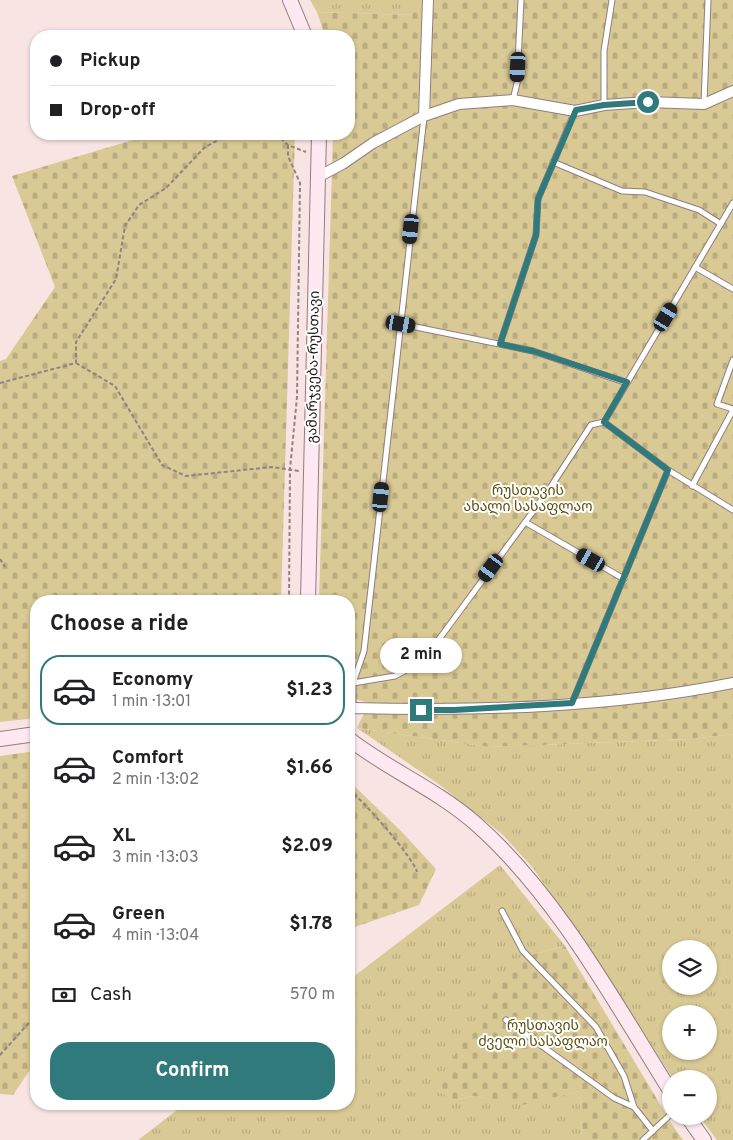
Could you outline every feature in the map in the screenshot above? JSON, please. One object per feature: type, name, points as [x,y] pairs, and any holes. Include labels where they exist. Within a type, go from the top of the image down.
[{"type":"main road","points":[[290,0],[302,30]]},
{"type":"main road","name":"გამარჯვება-რუსთავი","points":[[308,595],[319,140]]},
{"type":"main road","points":[[0,739],[30,735]]},
{"type":"main road","points":[[355,743],[376,758],[434,791],[474,822],[522,870],[572,938],[662,1078]]},
{"type":"main road","points":[[355,749],[376,758]]},
{"type":"main road","points":[[693,1125],[704,1140]]},
{"type":"street","points":[[424,116],[428,0]]},
{"type":"street","points":[[318,177],[344,163],[373,143],[424,116],[459,104],[513,100],[576,110],[604,105],[648,102],[704,104],[733,91]]},
{"type":"street","points":[[355,710],[454,710],[572,703],[676,695],[733,682]]},
{"type":"lane","points":[[513,100],[517,84],[521,0]]},
{"type":"lane","points":[[604,105],[604,51],[612,0]]},
{"type":"lane","points":[[704,104],[708,0]]},
{"type":"lane","points":[[500,344],[536,235],[538,199],[576,110]]},
{"type":"lane","points":[[355,676],[364,651],[424,116]]},
{"type":"lane","points":[[554,162],[622,191],[645,192],[699,210],[720,224]]},
{"type":"lane","points":[[355,682],[396,676],[423,660],[525,522],[590,425],[604,422],[733,203]]},
{"type":"lane","points":[[695,267],[733,288]]},
{"type":"lane","points":[[401,324],[533,351],[627,382]]},
{"type":"lane","points":[[692,486],[733,410],[717,404],[733,360]]},
{"type":"lane","points":[[604,422],[668,470],[733,510]]},
{"type":"lane","points":[[572,703],[668,470]]},
{"type":"lane","points":[[525,522],[624,579]]},
{"type":"lane","points":[[502,911],[523,951],[596,1027],[624,1076],[634,1107],[653,1131]]},
{"type":"lane","points":[[506,1020],[614,1098],[634,1107]]},
{"type":"lane","points":[[643,1140],[662,1122]]},
{"type":"path","points":[[76,363],[76,342],[116,279],[125,226],[139,205],[166,188],[206,147],[219,140]]},
{"type":"path","points":[[283,140],[288,145],[319,158]]},
{"type":"path","points":[[288,145],[288,156],[300,184],[297,397],[290,470],[289,595]]},
{"type":"path","points":[[0,383],[76,363],[115,386],[162,465],[186,476],[272,467],[311,472]]},
{"type":"path","points":[[0,559],[5,567]]},
{"type":"path","points":[[355,797],[393,838],[415,865],[417,872]]},
{"type":"path","points":[[0,1055],[30,1022]]},
{"type":"green space","points":[[310,0],[414,0],[414,15],[317,12]]},
{"type":"green space","name":"რუსთავის ახალი სასაფლაო","points":[[414,0],[733,0],[733,734],[690,739],[489,747],[357,728],[369,703],[355,699],[355,595],[319,595],[333,140],[355,140],[355,30],[323,30],[317,12],[413,15]]},
{"type":"green space","points":[[133,140],[295,140],[281,595],[30,595],[30,719],[0,722],[0,361],[6,359],[55,287],[12,176]]},
{"type":"green space","points":[[357,728],[489,747],[690,739],[733,734],[733,1140],[717,1140],[706,1125],[717,1125],[717,1070],[667,1070],[615,988],[533,868],[503,835],[440,785]]},
{"type":"green space","points":[[30,752],[30,1070],[13,1095],[0,1094],[0,756]]},
{"type":"green space","points":[[355,787],[401,831],[436,869],[419,905],[355,927]]},
{"type":"green space","points":[[500,865],[565,946],[515,959],[453,1100],[474,1096],[522,1104],[580,1091],[582,1140],[138,1140],[177,1110],[355,1110],[355,975]]},
{"type":"green space","name":"რუსთავის ძველი სასაფლაო","points":[[565,946],[662,1107],[662,1125],[673,1125],[683,1140],[582,1140],[580,1091],[522,1105],[474,1096],[453,1100],[434,1089],[515,959]]},
{"type":"route","points":[[421,710],[454,710],[572,703],[668,470],[604,422],[627,382],[533,351],[500,344],[536,235],[538,199],[576,110],[604,105],[648,102]]}]
